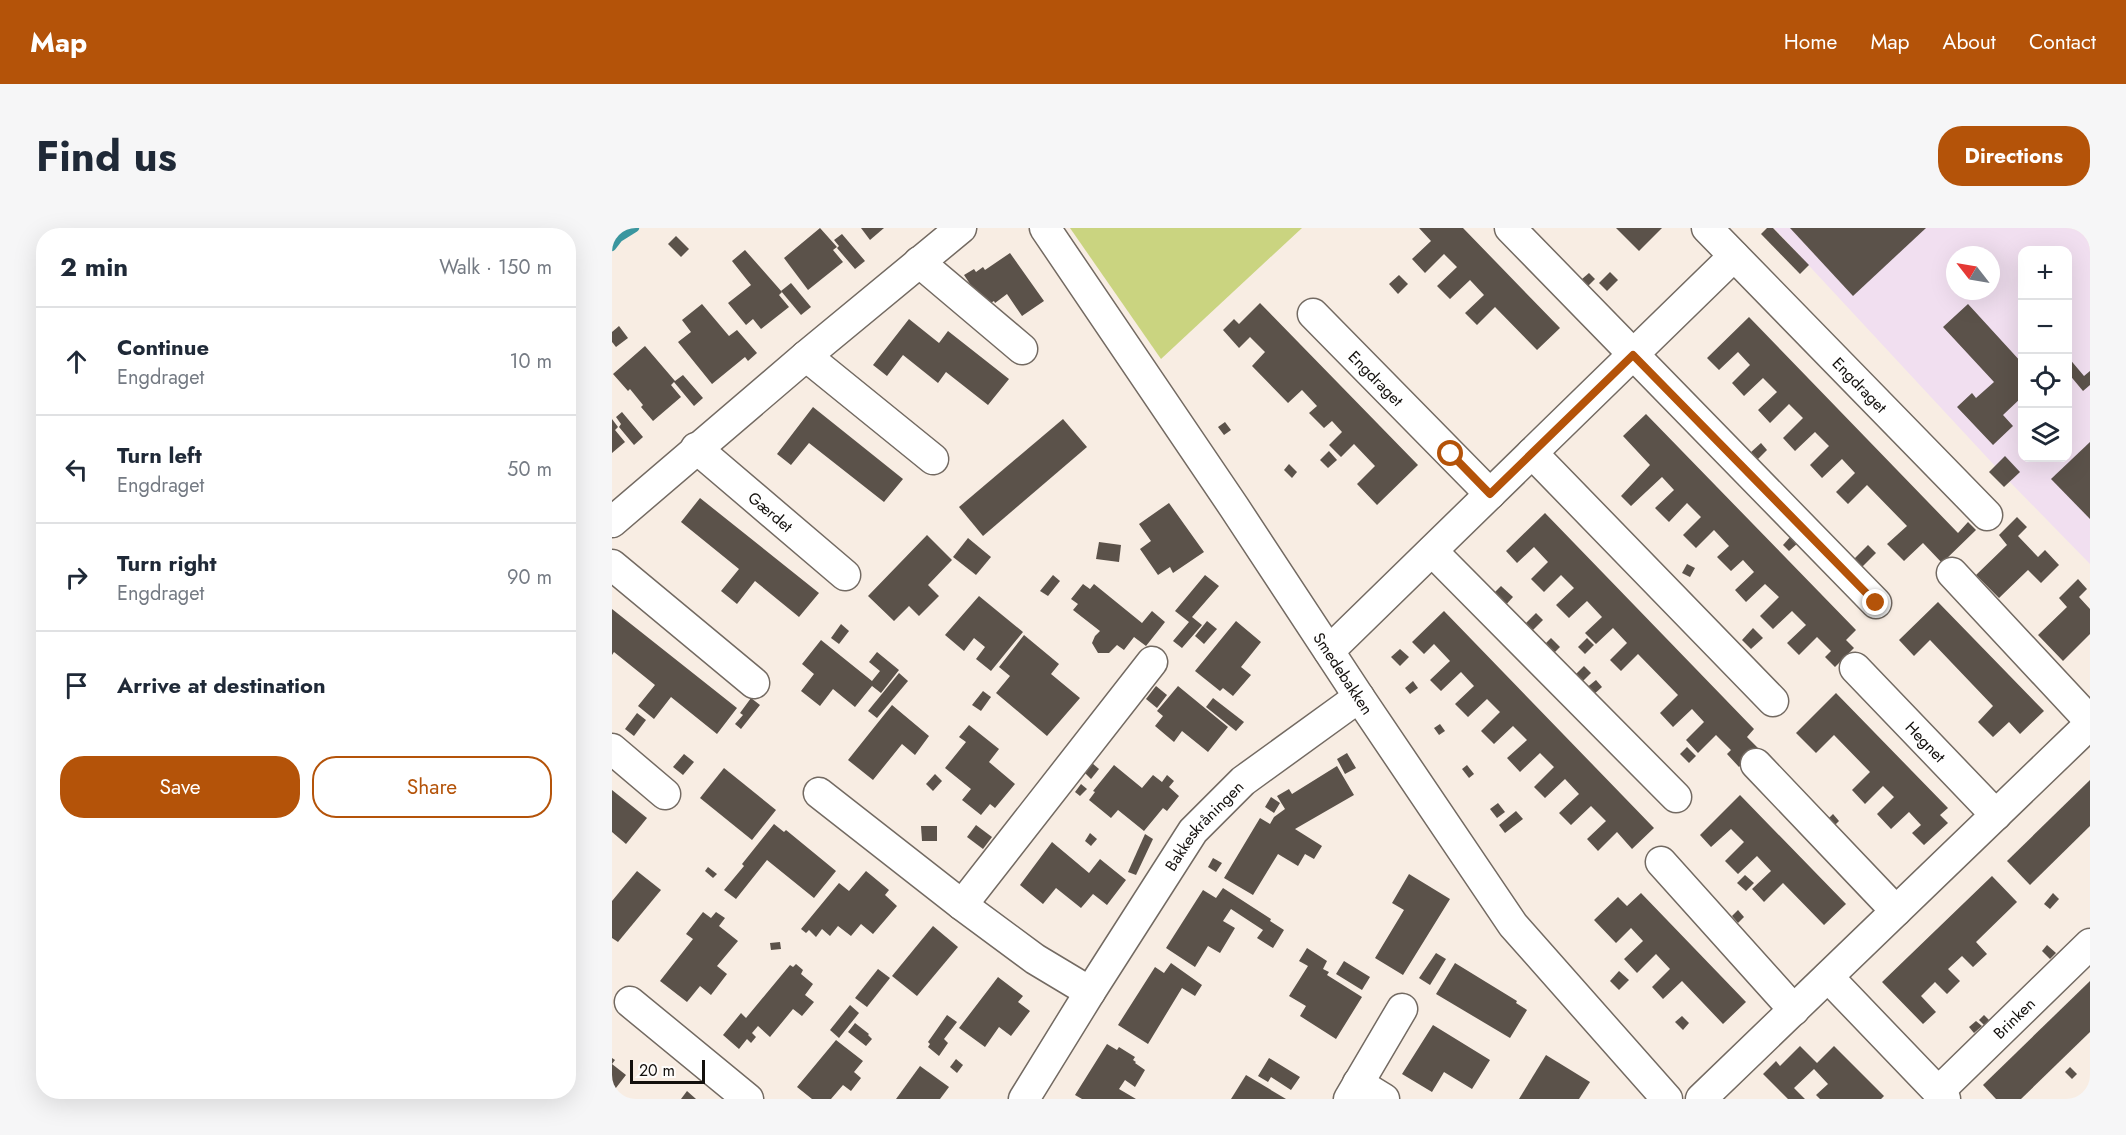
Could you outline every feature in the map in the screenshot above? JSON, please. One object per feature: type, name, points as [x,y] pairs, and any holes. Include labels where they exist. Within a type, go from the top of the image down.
[{"type":"street","points":[[612,522],[696,448],[961,228]]},
{"type":"street","name":"Smedebakken","points":[[1045,228],[1228,497],[1513,925],[1667,1099]]},
{"type":"street","points":[[1510,228],[1876,603]]},
{"type":"street","name":"Engdraget","points":[[1707,228],[1987,515]]},
{"type":"street","points":[[1329,651],[1734,256]]},
{"type":"street","points":[[919,262],[1022,350]]},
{"type":"street","name":"Engdraget","points":[[1313,315],[1490,494]]},
{"type":"street","points":[[806,356],[933,459]]},
{"type":"street","name":"Gærdet","points":[[696,448],[845,575]]},
{"type":"street","points":[[1532,453],[1773,701]]},
{"type":"street","points":[[1432,551],[1676,797]]},
{"type":"street","points":[[612,565],[754,683]]},
{"type":"street","points":[[1701,1099],[2090,723],[1952,573]]},
{"type":"street","points":[[962,905],[1152,662]]},
{"type":"street","name":"Hegnet","points":[[1855,668],[1996,815]]},
{"type":"street","name":"Bakkeskråningen","points":[[1024,1099],[1089,992],[1193,831],[1243,782],[1359,696]]},
{"type":"street","points":[[612,750],[665,794]]},
{"type":"street","points":[[1756,764],[1896,911]]},
{"type":"street","points":[[819,793],[1035,959],[1089,992]]},
{"type":"street","points":[[1661,862],[1794,1010]]},
{"type":"street","name":"Brinken","points":[[1828,977],[1942,1095],[2090,944]]},
{"type":"street","points":[[630,1002],[748,1099]]},
{"type":"street","points":[[1384,1099],[1354,1091],[1402,1009]]},
{"type":"shaded area","points":[[1774,228],[2090,228],[2090,564],[2008,480]]},
{"type":"green space","points":[[1070,228],[1302,228],[1161,359]]},
{"type":"building","points":[[820,228],[837,247],[833,250],[843,262],[808,290],[784,258]]},
{"type":"building","points":[[861,228],[884,228],[870,240]]},
{"type":"building","points":[[1419,228],[1463,228],[1560,328],[1537,350],[1495,307],[1477,325],[1465,313],[1484,295],[1470,280],[1450,299],[1437,286],[1457,267],[1444,254],[1425,273],[1412,259],[1431,241]]},
{"type":"building","points":[[1616,228],[1662,228],[1639,251]]},
{"type":"building","points":[[1767,228],[1773,228],[1809,265],[1800,274],[1761,234]]},
{"type":"building","points":[[1790,228],[1926,228],[1853,296]]},
{"type":"building","points":[[842,234],[865,261],[855,269],[837,248],[839,246],[834,240]]},
{"type":"building","points":[[676,236],[689,249],[681,257],[668,244]]},
{"type":"building","points":[[745,250],[782,292],[779,295],[789,307],[761,329],[753,319],[746,325],[728,303],[751,285],[732,261]]},
{"type":"building","points":[[1010,253],[1044,301],[1022,316],[1007,294],[995,303],[994,301],[987,305],[982,302],[964,275],[974,269],[976,272],[983,267],[985,270]]},
{"type":"building","points":[[1610,272],[1618,280],[1607,291],[1599,283]]},
{"type":"building","points":[[1589,273],[1595,279],[1588,286],[1582,279]]},
{"type":"building","points":[[1399,275],[1408,284],[1398,294],[1389,284]]},
{"type":"building","points":[[791,283],[811,307],[801,315],[781,291]]},
{"type":"building","points":[[1260,303],[1418,465],[1377,505],[1357,484],[1375,466],[1354,444],[1341,457],[1329,445],[1342,432],[1332,421],[1324,428],[1309,413],[1317,406],[1302,390],[1288,403],[1252,366],[1265,352],[1250,337],[1239,348],[1223,330],[1234,319],[1239,324]]},
{"type":"building","points":[[702,304],[729,336],[737,330],[757,353],[748,361],[745,357],[712,384],[678,342],[691,332],[682,320]]},
{"type":"building","points":[[1968,304],[2018,359],[2018,401],[2003,415],[2013,426],[1993,445],[1957,407],[1972,393],[1976,398],[1994,382],[1943,327]]},
{"type":"building","points":[[1749,317],[1958,533],[1968,522],[1976,530],[1942,563],[1923,543],[1904,561],[1887,544],[1907,526],[1867,485],[1848,504],[1836,492],[1855,473],[1842,459],[1822,478],[1810,465],[1829,446],[1815,432],[1795,451],[1783,438],[1803,418],[1789,404],[1770,423],[1758,410],[1777,392],[1763,378],[1744,396],[1732,383],[1750,365],[1738,352],[1719,370],[1707,358]]},
{"type":"building","points":[[909,319],[939,343],[948,331],[1009,379],[988,405],[946,372],[938,383],[903,355],[887,376],[873,365]]},
{"type":"building","points":[[619,326],[628,338],[616,347],[612,342],[612,332]]},
{"type":"building","points":[[645,346],[675,381],[683,375],[703,398],[694,406],[674,382],[671,385],[681,397],[653,421],[630,389],[628,391],[613,374]]},
{"type":"building","points":[[2072,362],[2084,376],[2090,371],[2090,385],[2083,391],[2072,378]]},
{"type":"building","points":[[813,407],[903,479],[884,502],[809,443],[791,465],[777,454]]},
{"type":"building","points":[[622,412],[643,437],[634,445],[619,427],[621,424],[616,417]]},
{"type":"building","points":[[1646,414],[1856,630],[1846,640],[1854,648],[1835,667],[1825,657],[1831,651],[1817,637],[1799,655],[1787,643],[1806,625],[1792,611],[1773,629],[1760,616],[1779,597],[1765,584],[1746,602],[1735,590],[1754,572],[1743,560],[1731,571],[1717,557],[1729,546],[1714,530],[1696,548],[1683,535],[1701,517],[1687,503],[1669,522],[1655,508],[1674,490],[1662,477],[1631,506],[1621,496],[1650,465],[1623,436]]},
{"type":"building","points":[[612,419],[618,427],[615,430],[625,442],[612,453]]},
{"type":"building","points":[[1063,419],[1087,447],[983,536],[959,507]]},
{"type":"building","points":[[1225,422],[1231,430],[1224,435],[1218,427]]},
{"type":"building","points":[[2090,442],[2090,519],[2051,479],[2069,462],[2072,462],[2072,459]]},
{"type":"building","points":[[1761,443],[1767,450],[1757,460],[1750,453]]},
{"type":"building","points":[[1329,451],[1337,460],[1328,468],[1320,460]]},
{"type":"building","points":[[2005,456],[2020,472],[2004,487],[1989,472]]},
{"type":"building","points":[[1289,464],[1297,472],[1292,478],[1284,470]]},
{"type":"building","points":[[700,498],[819,593],[799,617],[755,581],[737,604],[721,591],[739,569],[681,522]]},
{"type":"building","points":[[1169,503],[1204,552],[1173,573],[1170,567],[1158,575],[1140,549],[1151,541],[1139,524]]},
{"type":"building","points":[[1545,513],[1754,729],[1747,737],[1758,748],[1739,767],[1727,754],[1731,750],[1716,735],[1698,753],[1686,740],[1704,722],[1692,709],[1673,727],[1660,713],[1678,695],[1638,654],[1621,671],[1610,660],[1627,643],[1613,628],[1596,644],[1585,633],[1602,617],[1587,601],[1569,618],[1556,605],[1574,588],[1561,575],[1544,592],[1531,579],[1548,562],[1534,547],[1517,563],[1506,551]]},
{"type":"building","points":[[2017,517],[2027,527],[2018,536],[2038,557],[2045,550],[2059,565],[2041,583],[2028,570],[1999,598],[1976,575],[2007,545],[1999,535]]},
{"type":"building","points":[[927,535],[952,560],[928,585],[939,596],[919,616],[909,606],[894,621],[868,596]]},
{"type":"building","points":[[1792,535],[1799,542],[1789,551],[1783,545]]},
{"type":"building","points":[[968,538],[991,557],[976,575],[953,557]]},
{"type":"building","points":[[1099,542],[1121,545],[1119,562],[1096,559]]},
{"type":"building","points":[[1868,545],[1876,553],[1862,567],[1854,559]]},
{"type":"building","points":[[1687,564],[1695,568],[1690,577],[1682,573]]},
{"type":"building","points":[[1053,575],[1060,581],[1048,596],[1040,591]]},
{"type":"building","points":[[1205,575],[1219,586],[1192,617],[1202,625],[1182,648],[1173,641],[1189,622],[1175,611]]},
{"type":"building","points":[[2078,579],[2087,589],[2079,597],[2090,609],[2090,634],[2063,661],[2038,635],[2067,607],[2059,598]]},
{"type":"building","points":[[1083,584],[1090,589],[1094,584],[1142,623],[1152,611],[1165,622],[1146,646],[1134,637],[1124,650],[1117,645],[1109,653],[1098,653],[1092,643],[1100,631],[1073,610],[1078,604],[1071,599]]},
{"type":"building","points":[[1501,586],[1513,597],[1503,608],[1491,596]]},
{"type":"building","points":[[979,596],[1023,632],[991,671],[976,659],[985,647],[974,638],[964,651],[945,635]]},
{"type":"building","points":[[1938,602],[2044,711],[2020,734],[2009,722],[1993,737],[1978,722],[1993,706],[1930,640],[1914,656],[1899,640]]},
{"type":"building","points":[[612,609],[737,708],[717,734],[671,697],[654,719],[638,706],[655,685],[614,652],[612,655]]},
{"type":"building","points":[[1444,611],[1654,828],[1632,849],[1617,832],[1598,851],[1587,839],[1606,821],[1591,806],[1571,825],[1559,813],[1579,794],[1565,779],[1545,798],[1534,787],[1554,767],[1540,753],[1520,772],[1507,758],[1527,740],[1513,726],[1494,744],[1481,731],[1500,712],[1487,699],[1468,717],[1455,704],[1474,686],[1461,672],[1441,691],[1430,680],[1450,661],[1434,644],[1424,654],[1412,642]]},
{"type":"building","points":[[1536,613],[1543,620],[1530,633],[1523,626]]},
{"type":"building","points":[[1207,621],[1217,629],[1204,644],[1195,636]]},
{"type":"building","points":[[1236,621],[1261,642],[1241,667],[1251,675],[1233,696],[1223,688],[1220,691],[1195,671]]},
{"type":"building","points":[[841,624],[849,631],[839,644],[831,638]]},
{"type":"building","points":[[1753,628],[1763,638],[1751,649],[1742,640]]},
{"type":"building","points":[[1024,635],[1059,664],[1051,674],[1080,698],[1047,736],[996,693],[1010,676],[999,667]]},
{"type":"building","points":[[1551,638],[1560,647],[1553,654],[1544,645]]},
{"type":"building","points":[[1587,638],[1594,645],[1585,654],[1578,647]]},
{"type":"building","points":[[821,640],[872,681],[880,671],[869,662],[877,652],[899,670],[881,693],[872,686],[855,707],[833,689],[820,706],[801,691],[814,674],[802,664]]},
{"type":"building","points":[[1400,649],[1409,657],[1400,666],[1391,657]]},
{"type":"building","points":[[1584,666],[1591,673],[1582,682],[1575,675]]},
{"type":"building","points":[[899,673],[908,681],[877,718],[868,711]]},
{"type":"building","points":[[1596,680],[1602,687],[1592,696],[1585,689]]},
{"type":"building","points":[[1413,681],[1418,688],[1410,694],[1405,688]]},
{"type":"building","points":[[1156,686],[1167,695],[1157,708],[1146,699]]},
{"type":"building","points":[[1178,686],[1228,727],[1208,752],[1182,731],[1174,742],[1155,726],[1163,716],[1157,711]]},
{"type":"building","points":[[983,691],[991,697],[981,711],[972,705]]},
{"type":"building","points":[[1836,693],[1948,808],[1940,815],[1948,823],[1924,845],[1912,833],[1921,825],[1909,812],[1891,829],[1877,814],[1894,797],[1883,786],[1865,804],[1852,790],[1870,772],[1834,735],[1816,753],[1796,733]]},
{"type":"building","points":[[751,698],[760,705],[741,729],[735,724],[743,715],[740,713]]},
{"type":"building","points":[[1213,698],[1244,722],[1236,731],[1206,707]]},
{"type":"building","points":[[892,705],[929,736],[915,755],[902,744],[873,780],[848,760]]},
{"type":"building","points":[[637,713],[646,720],[634,736],[625,729]]},
{"type":"building","points":[[1440,724],[1445,731],[1439,735],[1434,728]]},
{"type":"building","points":[[969,725],[999,749],[989,762],[1015,784],[995,808],[990,804],[981,815],[962,800],[971,789],[945,768],[966,742],[959,737]]},
{"type":"building","points":[[1687,747],[1696,756],[1689,763],[1680,754]]},
{"type":"building","points":[[1347,753],[1356,768],[1345,774],[1337,759]]},
{"type":"building","points":[[684,754],[694,762],[683,775],[673,767]]},
{"type":"building","points":[[1092,763],[1099,769],[1091,779],[1085,773]]},
{"type":"building","points":[[1114,765],[1142,788],[1153,775],[1162,782],[1167,775],[1174,781],[1169,787],[1179,796],[1167,811],[1163,808],[1144,831],[1118,810],[1111,818],[1089,800],[1095,792],[1093,791]]},
{"type":"building","points":[[1467,765],[1474,774],[1469,778],[1462,769]]},
{"type":"building","points":[[1337,766],[1354,795],[1295,829],[1322,846],[1314,859],[1305,854],[1298,866],[1278,854],[1253,895],[1224,878],[1260,818],[1270,824],[1274,817],[1285,809],[1277,796],[1289,789],[1292,794]]},
{"type":"building","points":[[724,768],[776,810],[752,840],[700,798]]},
{"type":"building","points":[[935,774],[942,781],[933,791],[926,784]]},
{"type":"building","points":[[2090,780],[2090,826],[2030,885],[2007,861]]},
{"type":"building","points":[[1081,784],[1087,789],[1080,796],[1075,792]]},
{"type":"building","points":[[612,790],[647,818],[626,844],[612,832]]},
{"type":"building","points":[[1740,795],[1846,904],[1824,925],[1783,883],[1764,902],[1752,889],[1771,871],[1757,856],[1738,874],[1725,861],[1744,842],[1731,829],[1711,847],[1700,835]]},
{"type":"building","points":[[1271,797],[1280,803],[1274,813],[1265,807]]},
{"type":"building","points":[[1498,803],[1505,812],[1497,818],[1490,809]]},
{"type":"building","points":[[1516,811],[1523,819],[1505,833],[1499,825]]},
{"type":"building","points":[[1833,814],[1839,821],[1832,828],[1826,821]]},
{"type":"building","points":[[774,824],[784,832],[786,830],[836,871],[814,898],[767,860],[736,899],[724,890]]},
{"type":"building","points":[[976,825],[992,837],[983,849],[967,837]]},
{"type":"building","points":[[921,826],[937,826],[937,841],[922,841]]},
{"type":"building","points":[[1090,833],[1097,839],[1091,846],[1085,841]]},
{"type":"building","points":[[1145,834],[1153,839],[1136,875],[1128,872]]},
{"type":"building","points":[[1052,842],[1089,873],[1100,859],[1126,880],[1107,905],[1093,894],[1081,908],[1056,888],[1043,904],[1020,885]]},
{"type":"building","points":[[1213,858],[1222,863],[1216,872],[1208,867]]},
{"type":"building","points":[[708,867],[717,874],[713,878],[705,871]]},
{"type":"building","points":[[637,871],[661,890],[618,942],[612,938],[612,901]]},
{"type":"building","points":[[866,871],[889,890],[885,895],[897,906],[873,934],[861,924],[851,936],[838,926],[830,936],[822,929],[816,937],[809,930],[806,933],[801,929],[839,883],[849,891]]},
{"type":"building","points":[[1409,874],[1450,899],[1403,975],[1375,958],[1404,910],[1392,903]]},
{"type":"building","points":[[1745,875],[1754,883],[1746,891],[1737,883]]},
{"type":"building","points":[[1992,876],[2017,902],[1976,942],[1987,954],[1973,967],[1962,956],[1948,969],[1960,981],[1947,994],[1935,982],[1921,996],[1936,1012],[1923,1024],[1882,982]]},
{"type":"building","points":[[1223,888],[1284,930],[1273,948],[1257,938],[1263,930],[1231,909],[1223,921],[1235,928],[1220,953],[1208,946],[1195,967],[1166,948],[1203,890],[1216,898]]},
{"type":"building","points":[[1641,893],[1746,1002],[1723,1024],[1682,981],[1663,999],[1652,987],[1670,969],[1656,954],[1637,973],[1624,959],[1643,941],[1631,928],[1616,943],[1594,920],[1618,897],[1627,906]]},
{"type":"building","points":[[2053,893],[2059,899],[2050,909],[2044,904]]},
{"type":"building","points":[[1738,910],[1744,917],[1738,923],[1732,916]]},
{"type":"building","points":[[703,912],[711,918],[716,912],[725,918],[719,926],[738,941],[717,966],[727,974],[711,995],[700,986],[687,1002],[660,981],[693,939],[686,934]]},
{"type":"building","points":[[933,926],[958,947],[917,996],[892,976]]},
{"type":"building","points":[[780,942],[781,949],[771,950],[770,943]]},
{"type":"building","points":[[2047,945],[2056,953],[2050,959],[2042,951]]},
{"type":"building","points":[[1307,948],[1327,961],[1323,969],[1329,972],[1327,975],[1362,997],[1336,1039],[1300,1016],[1306,1006],[1289,996],[1308,966],[1299,961]]},
{"type":"building","points":[[1436,953],[1446,959],[1430,985],[1419,978]]},
{"type":"building","points":[[1344,961],[1370,977],[1362,990],[1336,974]]},
{"type":"building","points":[[1171,963],[1202,985],[1195,996],[1182,988],[1148,1044],[1118,1025],[1155,967],[1164,973]]},
{"type":"building","points":[[1455,963],[1517,1001],[1516,1003],[1527,1010],[1510,1038],[1436,994]]},
{"type":"building","points":[[796,964],[803,970],[801,974],[813,984],[805,995],[814,1002],[802,1016],[793,1009],[770,1037],[758,1026],[752,1033],[756,1037],[751,1043],[747,1039],[739,1049],[723,1035],[741,1013],[746,1018],[790,965],[793,967]]},
{"type":"building","points":[[878,969],[890,978],[867,1007],[855,998]]},
{"type":"building","points":[[1619,971],[1629,980],[1619,990],[1610,981]]},
{"type":"building","points":[[998,977],[1023,996],[1018,1002],[1030,1011],[1011,1036],[999,1027],[985,1047],[959,1028]]},
{"type":"building","points":[[2090,981],[2090,1032],[2021,1099],[1996,1099],[1983,1085]]},
{"type":"building","points":[[850,1005],[859,1013],[839,1038],[830,1030]]},
{"type":"building","points":[[947,1015],[957,1022],[944,1039],[948,1043],[939,1056],[928,1047],[930,1044],[928,1042]]},
{"type":"building","points":[[1984,1015],[1990,1021],[1985,1026],[1979,1020]]},
{"type":"building","points":[[1682,1016],[1689,1023],[1683,1030],[1675,1022]]},
{"type":"building","points":[[1976,1021],[1982,1026],[1974,1033],[1969,1027]]},
{"type":"building","points":[[855,1023],[872,1039],[866,1046],[848,1032]]},
{"type":"building","points":[[1433,1025],[1490,1060],[1472,1089],[1444,1072],[1432,1092],[1402,1074]]},
{"type":"building","points":[[836,1040],[863,1061],[854,1072],[861,1078],[851,1091],[843,1085],[831,1099],[812,1099],[797,1087]]},
{"type":"building","points":[[1107,1044],[1117,1050],[1119,1047],[1135,1057],[1133,1060],[1135,1063],[1145,1070],[1135,1087],[1125,1080],[1119,1089],[1136,1099],[1082,1099],[1075,1095]]},
{"type":"building","points":[[1800,1046],[1817,1063],[1834,1046],[1884,1096],[1881,1099],[1820,1099],[1816,1095],[1828,1084],[1814,1069],[1794,1088],[1805,1099],[1788,1099],[1763,1074],[1776,1061],[1780,1066]]},
{"type":"building","points":[[1546,1055],[1590,1082],[1579,1099],[1519,1099]]},
{"type":"building","points":[[1269,1058],[1300,1077],[1291,1090],[1271,1077],[1268,1082],[1258,1076]]},
{"type":"building","points":[[956,1059],[963,1065],[957,1073],[950,1067]]},
{"type":"building","points":[[612,1064],[626,1075],[612,1093]]},
{"type":"building","points":[[920,1066],[949,1087],[940,1099],[896,1099]]},
{"type":"building","points":[[2070,1067],[2077,1074],[2072,1079],[2065,1072]]},
{"type":"building","points":[[1246,1075],[1286,1099],[1231,1099]]},
{"type":"building","points":[[687,1091],[696,1099],[681,1099]]},
{"type":"waterway","points":[[612,247],[619,238],[635,228]]},
{"type":"route","points":[[1451,454],[1490,494],[1633,355],[1876,603]]}]
